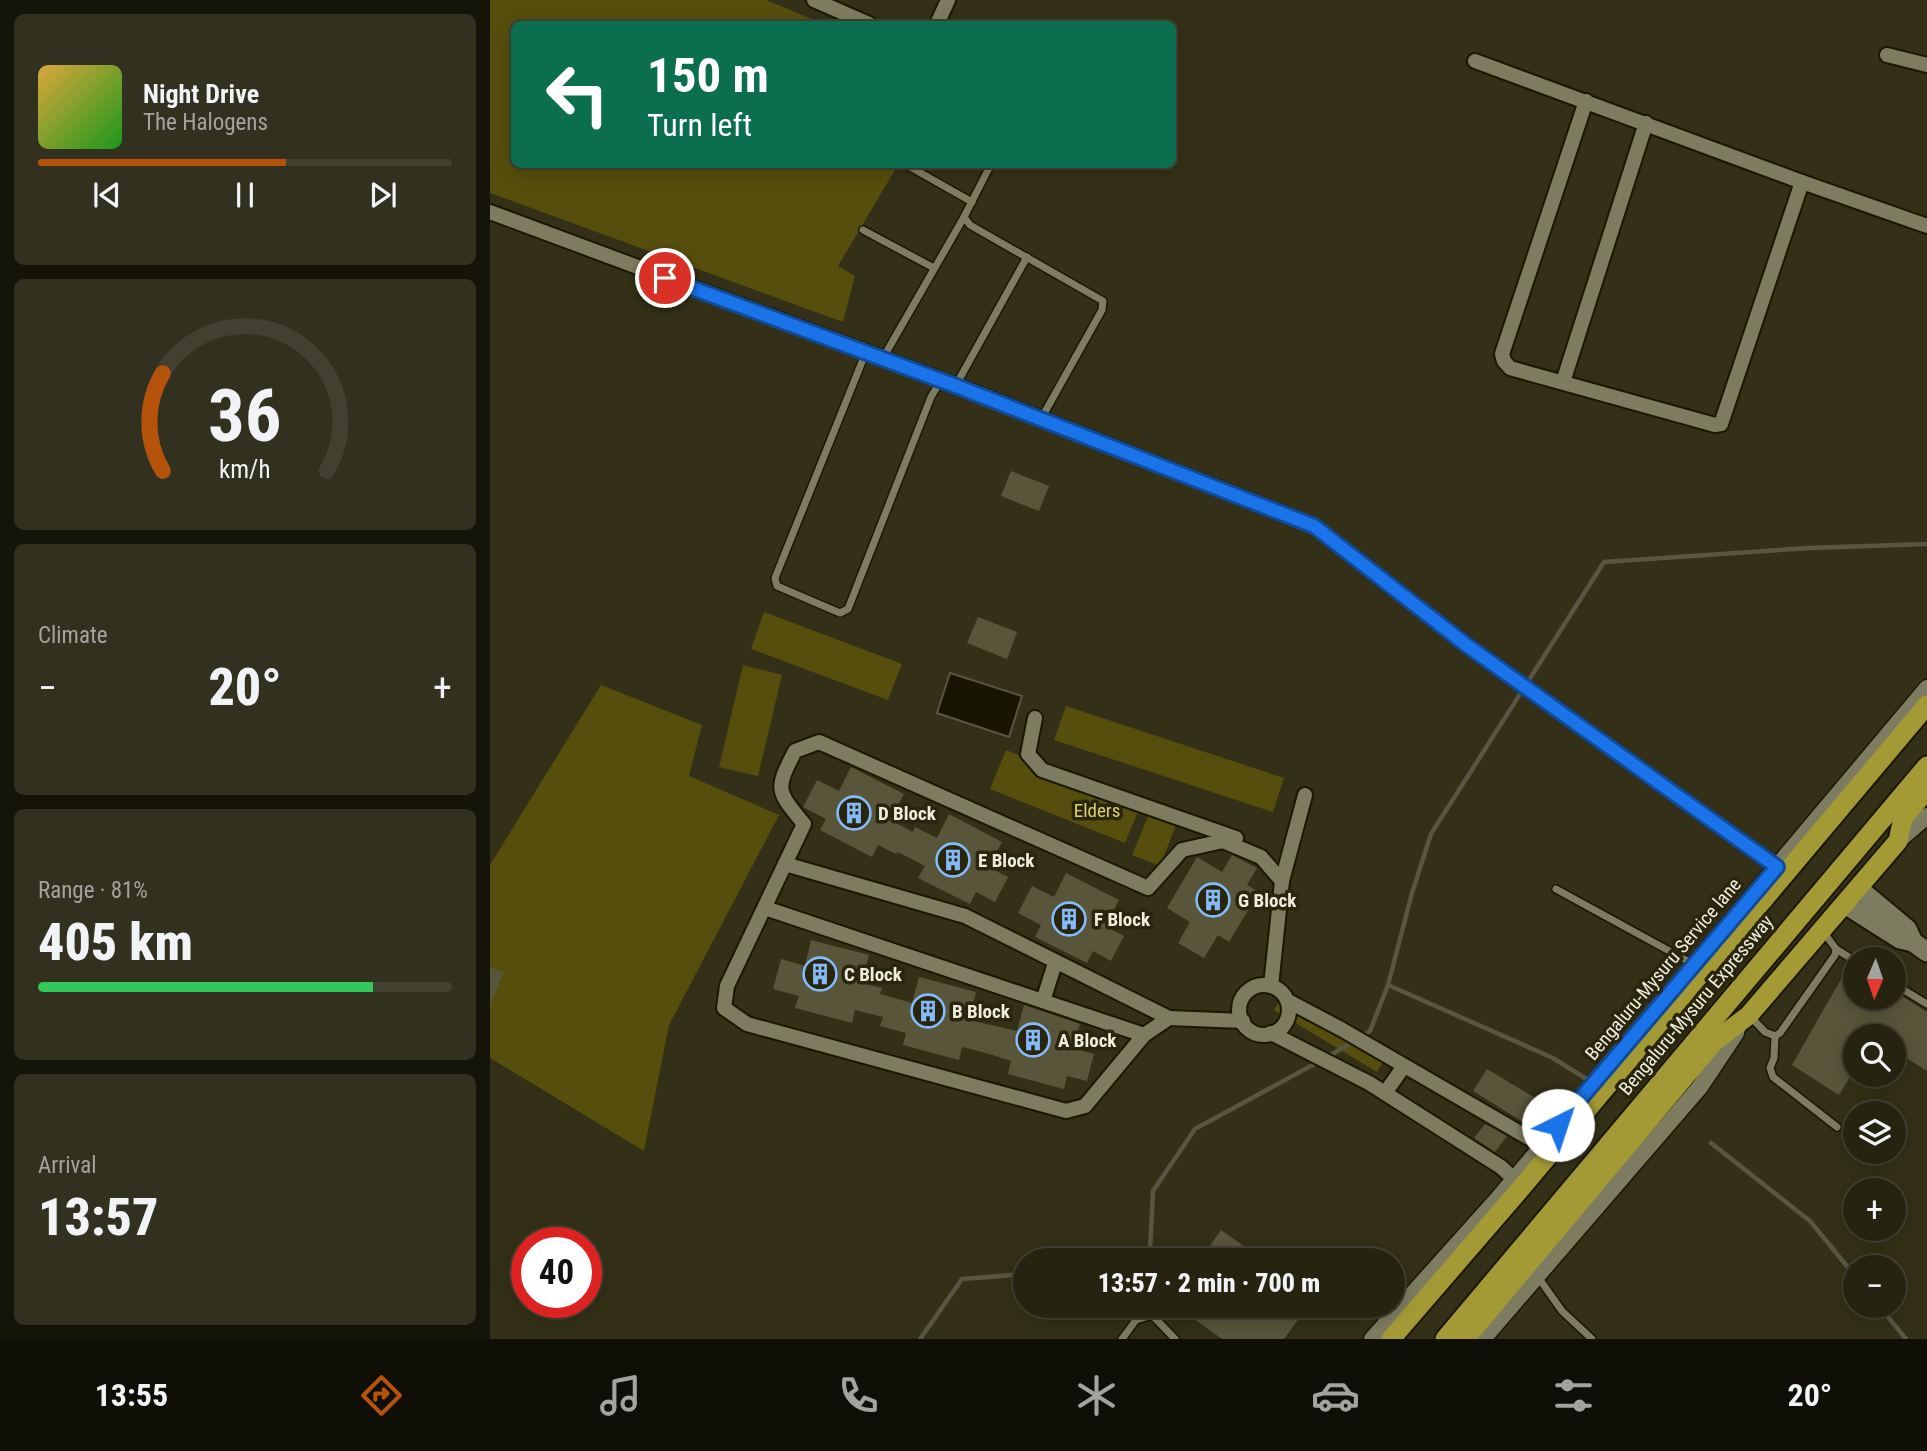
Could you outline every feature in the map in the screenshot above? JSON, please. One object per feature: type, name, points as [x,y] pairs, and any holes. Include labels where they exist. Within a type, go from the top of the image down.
[{"type":"highway","points":[[1391,1339],[1927,705]]},
{"type":"highway","points":[[1408,1339],[1927,721]]},
{"type":"highway","name":"Bengaluru-Mysuru Expressway","points":[[1446,1339],[1927,766]]},
{"type":"highway","name":"Bengaluru-Mysuru Expressway","points":[[1465,1339],[1484,1331],[1714,1042],[1744,1018],[1845,904],[1898,841],[1903,818],[1927,790]]},
{"type":"main road","points":[[1858,888],[1907,929],[1920,947]]},
{"type":"main road","points":[[1845,904],[1900,939],[1920,947]]},
{"type":"street","points":[[814,0],[862,21]]},
{"type":"street","points":[[938,21],[948,0]]},
{"type":"street","points":[[1886,55],[1927,65]]},
{"type":"street","points":[[1475,61],[1927,226]]},
{"type":"street","points":[[1586,101],[1502,354],[1504,362],[1510,368],[1715,425],[1721,424],[1802,182]]},
{"type":"street","points":[[1563,382],[1646,123]]},
{"type":"street","points":[[490,212],[941,380],[1314,526],[1477,653],[1777,867]]},
{"type":"street","name":"Bengaluru-Mysuru Service lane","points":[[1372,1339],[1695,965],[1927,688]]},
{"type":"street","points":[[1035,718],[1028,754],[1042,770],[1261,847],[1261,857]]},
{"type":"street","points":[[1169,1018],[1144,1035],[1085,1106],[1066,1111],[747,1024],[724,1008],[727,986],[803,824],[782,797],[781,779],[795,751],[819,743],[1148,888],[1182,850],[1223,841],[1261,857],[1282,881]]},
{"type":"street","points":[[1271,986],[1282,881],[1305,794]]},
{"type":"street","name":"Bengaluru-Mysuru Expressway","points":[[1898,841],[1927,816]]},
{"type":"street","points":[[785,864],[965,916],[1169,1018],[1242,1021],[1255,1032],[1271,1033],[1369,1083],[1501,1167],[1513,1178]]},
{"type":"street","points":[[765,908],[1144,1035]]},
{"type":"street","points":[[1043,1001],[1055,963]]},
{"type":"street","points":[[1242,1021],[1240,1005],[1248,991],[1263,985],[1271,986],[1278,989],[1288,1001],[1541,1145]]},
{"type":"street","points":[[1271,1033],[1279,1030],[1288,1017],[1288,1001]]},
{"type":"street","name":"Bengaluru-Mysuru Expressway","points":[[1484,1331],[1538,1276],[1571,1234],[1700,1087],[1744,1018]]},
{"type":"street","points":[[1385,1093],[1404,1066]]},
{"type":"lane","points":[[912,168],[972,202]]},
{"type":"lane","points":[[883,359],[989,168]]},
{"type":"lane","points":[[964,216],[970,225],[1103,301],[1102,310],[1041,419]]},
{"type":"lane","points":[[863,230],[934,268]]},
{"type":"lane","points":[[956,386],[1027,257]]},
{"type":"lane","points":[[866,352],[775,578],[777,586],[840,613],[848,610],[931,397],[941,380]]},
{"type":"lane","points":[[1556,889],[1695,965]]},
{"type":"lane","points":[[1822,930],[1836,949],[1843,953]]},
{"type":"lane","points":[[1774,1036],[1785,1027],[1836,949]]},
{"type":"lane","points":[[1906,991],[1927,1004]]},
{"type":"lane","points":[[1744,1018],[1774,1036]]},
{"type":"lane","points":[[1774,1036],[1774,1058],[1770,1068],[1773,1077],[1837,1127]]},
{"type":"lane","points":[[1538,1276],[1562,1311],[1592,1339]]},
{"type":"lane","points":[[1122,1339],[1136,1320],[1152,1315],[1175,1339]]},
{"type":"green space","points":[[490,0],[766,0],[817,21],[511,21],[511,168],[896,168],[838,266],[855,276],[843,322],[490,193]]},
{"type":"green space","points":[[764,612],[902,664],[888,700],[751,649]]},
{"type":"green space","points":[[743,665],[782,675],[758,776],[719,767]]},
{"type":"green space","points":[[601,685],[702,725],[689,776],[779,815],[669,1025],[644,1151],[490,1058],[490,865]]},
{"type":"green space","points":[[1066,706],[1284,778],[1273,812],[1054,740]]},
{"type":"green space","name":"Elders","points":[[1006,750],[1141,804],[1125,843],[990,789]]},
{"type":"green space","points":[[1149,814],[1176,825],[1160,866],[1132,855]]},
{"type":"green space","points":[[1280,1000],[1383,1062],[1377,1072],[1274,1010]]},
{"type":"shaded area","points":[[950,673],[1022,696],[1009,737],[937,713]]},
{"type":"building","points":[[1011,471],[1049,486],[1039,511],[1001,496]]},
{"type":"building","points":[[978,617],[1017,632],[1007,659],[967,643]]},
{"type":"building","points":[[851,767],[904,794],[890,820],[913,832],[915,827],[937,838],[949,814],[1002,842],[988,867],[1008,877],[995,902],[976,892],[970,904],[918,878],[925,866],[898,852],[896,854],[878,845],[872,857],[820,830],[826,819],[803,807],[817,780],[839,791]]},
{"type":"building","name":"G Block","points":[[1232,855],[1257,868],[1247,885],[1259,892],[1229,942],[1218,935],[1204,958],[1178,943],[1190,922],[1167,908],[1197,857],[1222,872]]},
{"type":"building","name":"F Block","points":[[1066,873],[1119,900],[1105,926],[1124,936],[1111,961],[1093,951],[1087,963],[1035,937],[1041,925],[1018,913],[1032,886],[1054,897]]},
{"type":"building","points":[[811,940],[869,955],[861,983],[882,988],[880,994],[912,1003],[919,977],[976,992],[969,1020],[1017,1031],[1024,1005],[1080,1024],[1073,1048],[1094,1054],[1087,1081],[1067,1076],[1064,1089],[1008,1074],[1011,1061],[986,1053],[962,1047],[959,1060],[903,1045],[906,1033],[880,1026],[883,1017],[855,1010],[852,1023],[795,1008],[799,996],[773,989],[781,959],[805,966]]},
{"type":"building","points":[[490,967],[504,972],[490,1005]]},
{"type":"building","points":[[1843,976],[1843,1010],[1906,1010],[1906,999],[1927,1012],[1927,1071],[1906,1058],[1906,1024],[1843,1024],[1844,1087],[1839,1095],[1792,1065]]},
{"type":"building","points":[[1487,1069],[1547,1105],[1533,1128],[1473,1091]]},
{"type":"building","points":[[1485,1124],[1507,1136],[1495,1152],[1474,1138]]},
{"type":"building","points":[[1221,1230],[1246,1248],[1208,1248]]},
{"type":"building","points":[[1193,1318],[1299,1318],[1284,1339],[1222,1339]]},
{"type":"waterway","points":[[1361,1037],[1370,1031],[1388,985],[1412,893],[1431,834],[1604,562],[1809,548],[1927,544]]},
{"type":"waterway","points":[[1388,985],[1553,1058],[1588,1080]]},
{"type":"waterway","points":[[1328,1057],[1353,1041]]},
{"type":"waterway","points":[[1150,1248],[1153,1191],[1195,1129],[1320,1061]]},
{"type":"waterway","points":[[1711,1143],[1810,1221],[1843,1261]]},
{"type":"waterway","points":[[920,1339],[962,1279],[1013,1275]]},
{"type":"waterway","points":[[1889,1318],[1906,1339]]},
{"type":"place","name":"D Block","points":[[854,813]]},
{"type":"place","name":"E Block","points":[[953,860]]},
{"type":"place","name":"G Block","points":[[1213,900]]},
{"type":"place","name":"F Block","points":[[1069,919]]},
{"type":"place","name":"C Block","points":[[820,974]]},
{"type":"place","name":"B Block","points":[[928,1011]]},
{"type":"place","name":"A Block","points":[[1033,1040]]},
{"type":"route","points":[[665,278],[956,386],[1314,526],[1465,644],[1777,867],[1558,1125]]}]
